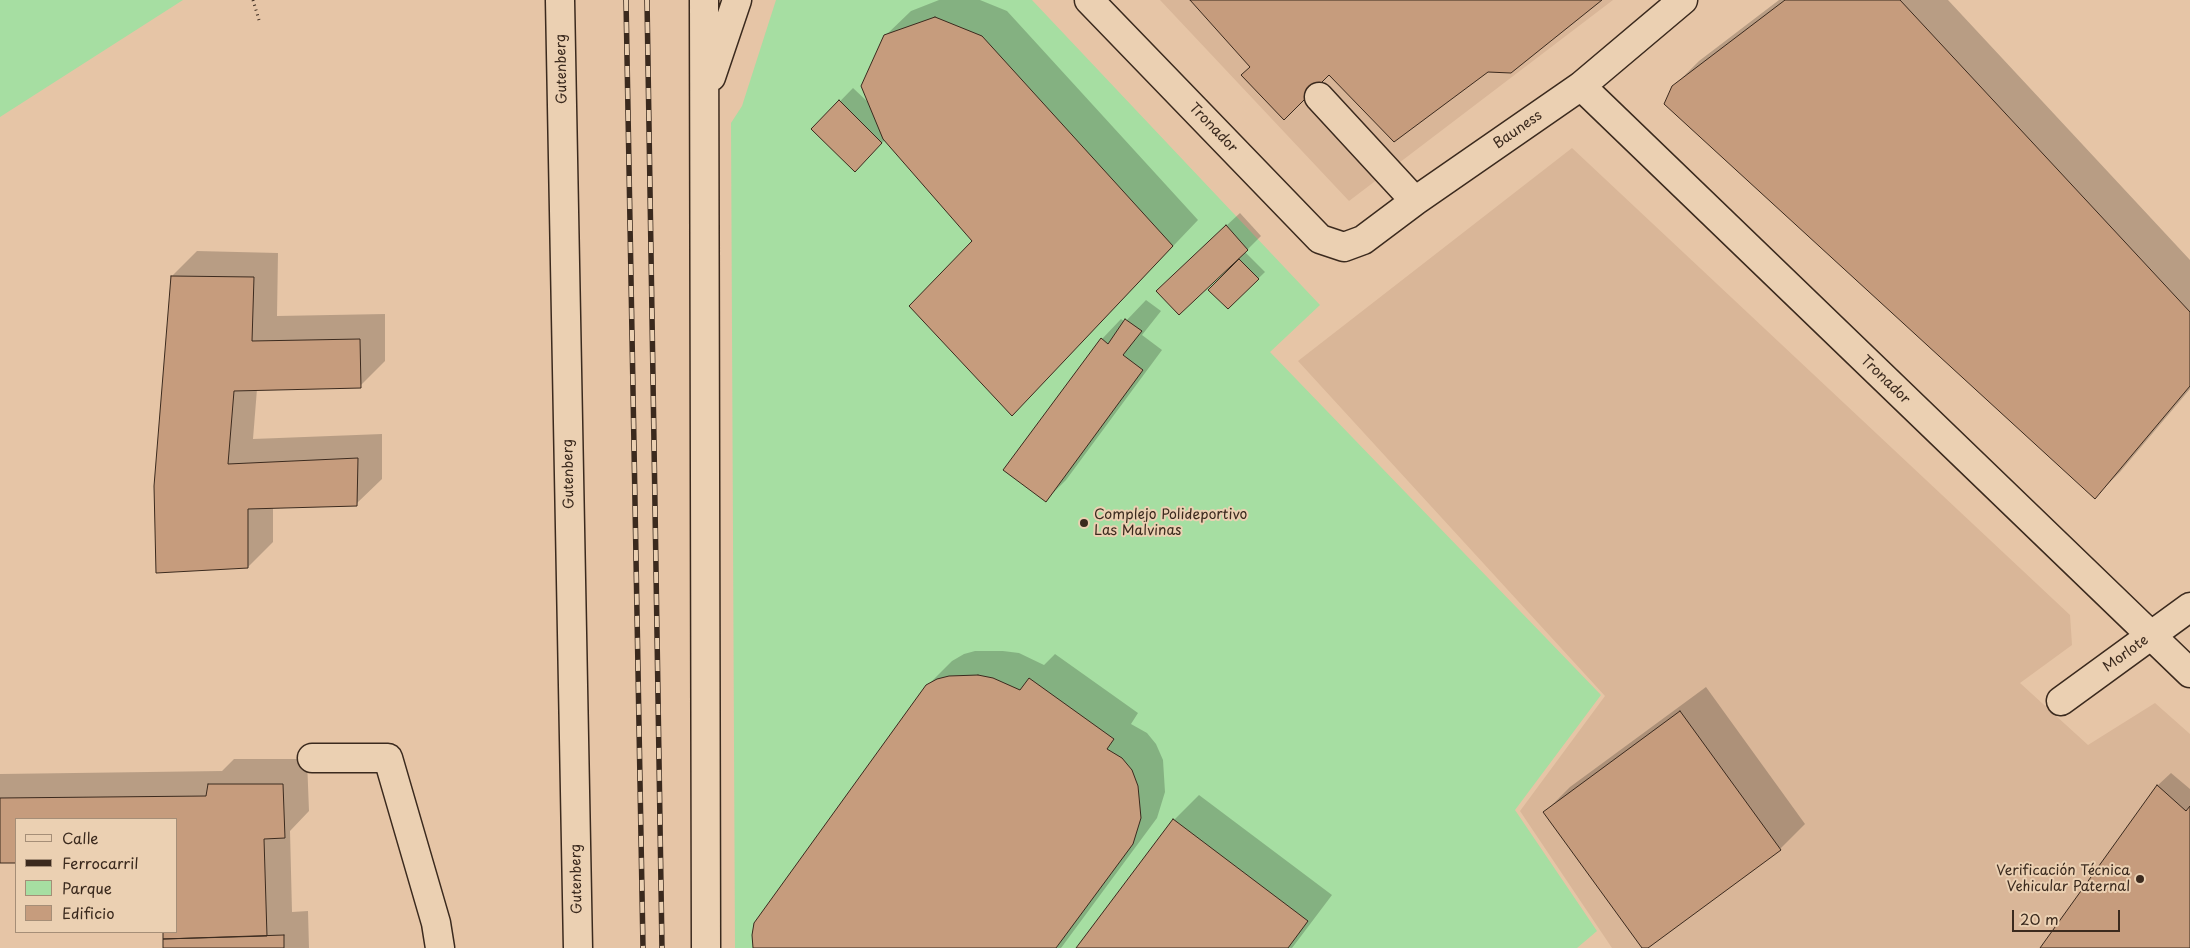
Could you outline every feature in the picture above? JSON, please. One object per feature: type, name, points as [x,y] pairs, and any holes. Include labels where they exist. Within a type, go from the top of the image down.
[{"type":"street","name":"Gutenberg","points":[[560,0],[578,948]]},
{"type":"street","points":[[704,0],[706,948]]},
{"type":"street","points":[[704,100],[736,0]]},
{"type":"street","name":"Tronador","points":[[1089,0],[1320,239],[1344,247]]},
{"type":"street","name":"Bauness","points":[[1344,247],[1363,240],[1415,201],[1581,86],[1683,0]]},
{"type":"street","name":"Tronador","points":[[1581,86],[2190,673]]},
{"type":"street","points":[[1319,97],[1415,201]]},
{"type":"street","name":"Morlote","points":[[2061,701],[2190,607]]},
{"type":"street","points":[[312,758],[388,758],[436,923],[440,948]]},
{"type":"path","points":[[253,0],[259,20]]},
{"type":"shaded area","points":[[1160,0],[1613,0],[1349,201]]},
{"type":"shaded area","points":[[1572,148],[2070,615],[2072,645],[2020,683],[2088,745],[2155,703],[2190,734],[2190,948],[1612,948],[1520,811],[1605,696],[1298,361]]},
{"type":"green space","points":[[0,0],[183,0],[0,117]]},
{"type":"green space","name":"Complejo Polideportivo Las Malvinas","points":[[776,0],[1032,0],[1320,305],[1270,352],[1601,695],[1515,810],[1597,931],[1577,948],[735,948],[731,123],[742,106]]},
{"type":"building","points":[[1190,0],[1602,0],[1511,73],[1488,72],[1394,142],[1329,75],[1284,120],[1241,75],[1250,67]]},
{"type":"building","points":[[1785,0],[1900,0],[2190,312],[2190,386],[2095,499],[1664,104],[1672,86]]},
{"type":"building","points":[[935,17],[982,36],[1173,246],[1012,416],[909,306],[972,241],[883,139],[861,86],[884,35]]},
{"type":"building","points":[[839,100],[882,143],[855,172],[811,129]]},
{"type":"building","points":[[1226,225],[1248,250],[1179,315],[1156,291]]},
{"type":"building","points":[[1239,259],[1259,279],[1228,309],[1208,290]]},
{"type":"building","points":[[171,276],[254,277],[252,341],[360,339],[361,388],[234,391],[228,464],[358,458],[357,506],[248,509],[248,568],[156,573],[154,486]]},
{"type":"building","points":[[1125,319],[1142,331],[1123,355],[1143,370],[1046,502],[1003,470],[1101,338],[1108,344]]},
{"type":"building","points":[[978,675],[993,678],[1020,690],[1029,678],[1114,739],[1107,749],[1122,758],[1132,770],[1138,786],[1141,818],[1133,844],[1056,948],[753,948],[752,935],[754,923],[926,685],[937,679],[949,676]]},
{"type":"building","points":[[1680,711],[1781,850],[1648,948],[1642,948],[1543,812]]},
{"type":"building","points":[[208,784],[283,784],[285,838],[264,839],[267,936],[163,939],[163,933],[178,933],[178,818],[15,818],[15,863],[0,863],[0,798],[206,796]]},
{"type":"building","name":"Verificación Técnica Vehicular Paternal","points":[[2157,785],[2186,811],[2190,806],[2190,948],[2040,948]]},
{"type":"building","points":[[1173,819],[1308,921],[1288,948],[1076,948]]},
{"type":"building","points":[[284,935],[284,948],[163,948],[163,939]]},
{"type":"railway","points":[[626,0],[643,948]]},
{"type":"railway","points":[[647,0],[662,948]]},
{"type":"place","name":"Complejo Polideportivo Las Malvinas","points":[[1084,523]]},
{"type":"place","name":"Verificación Técnica Vehicular Paternal","points":[[2140,879]]}]
